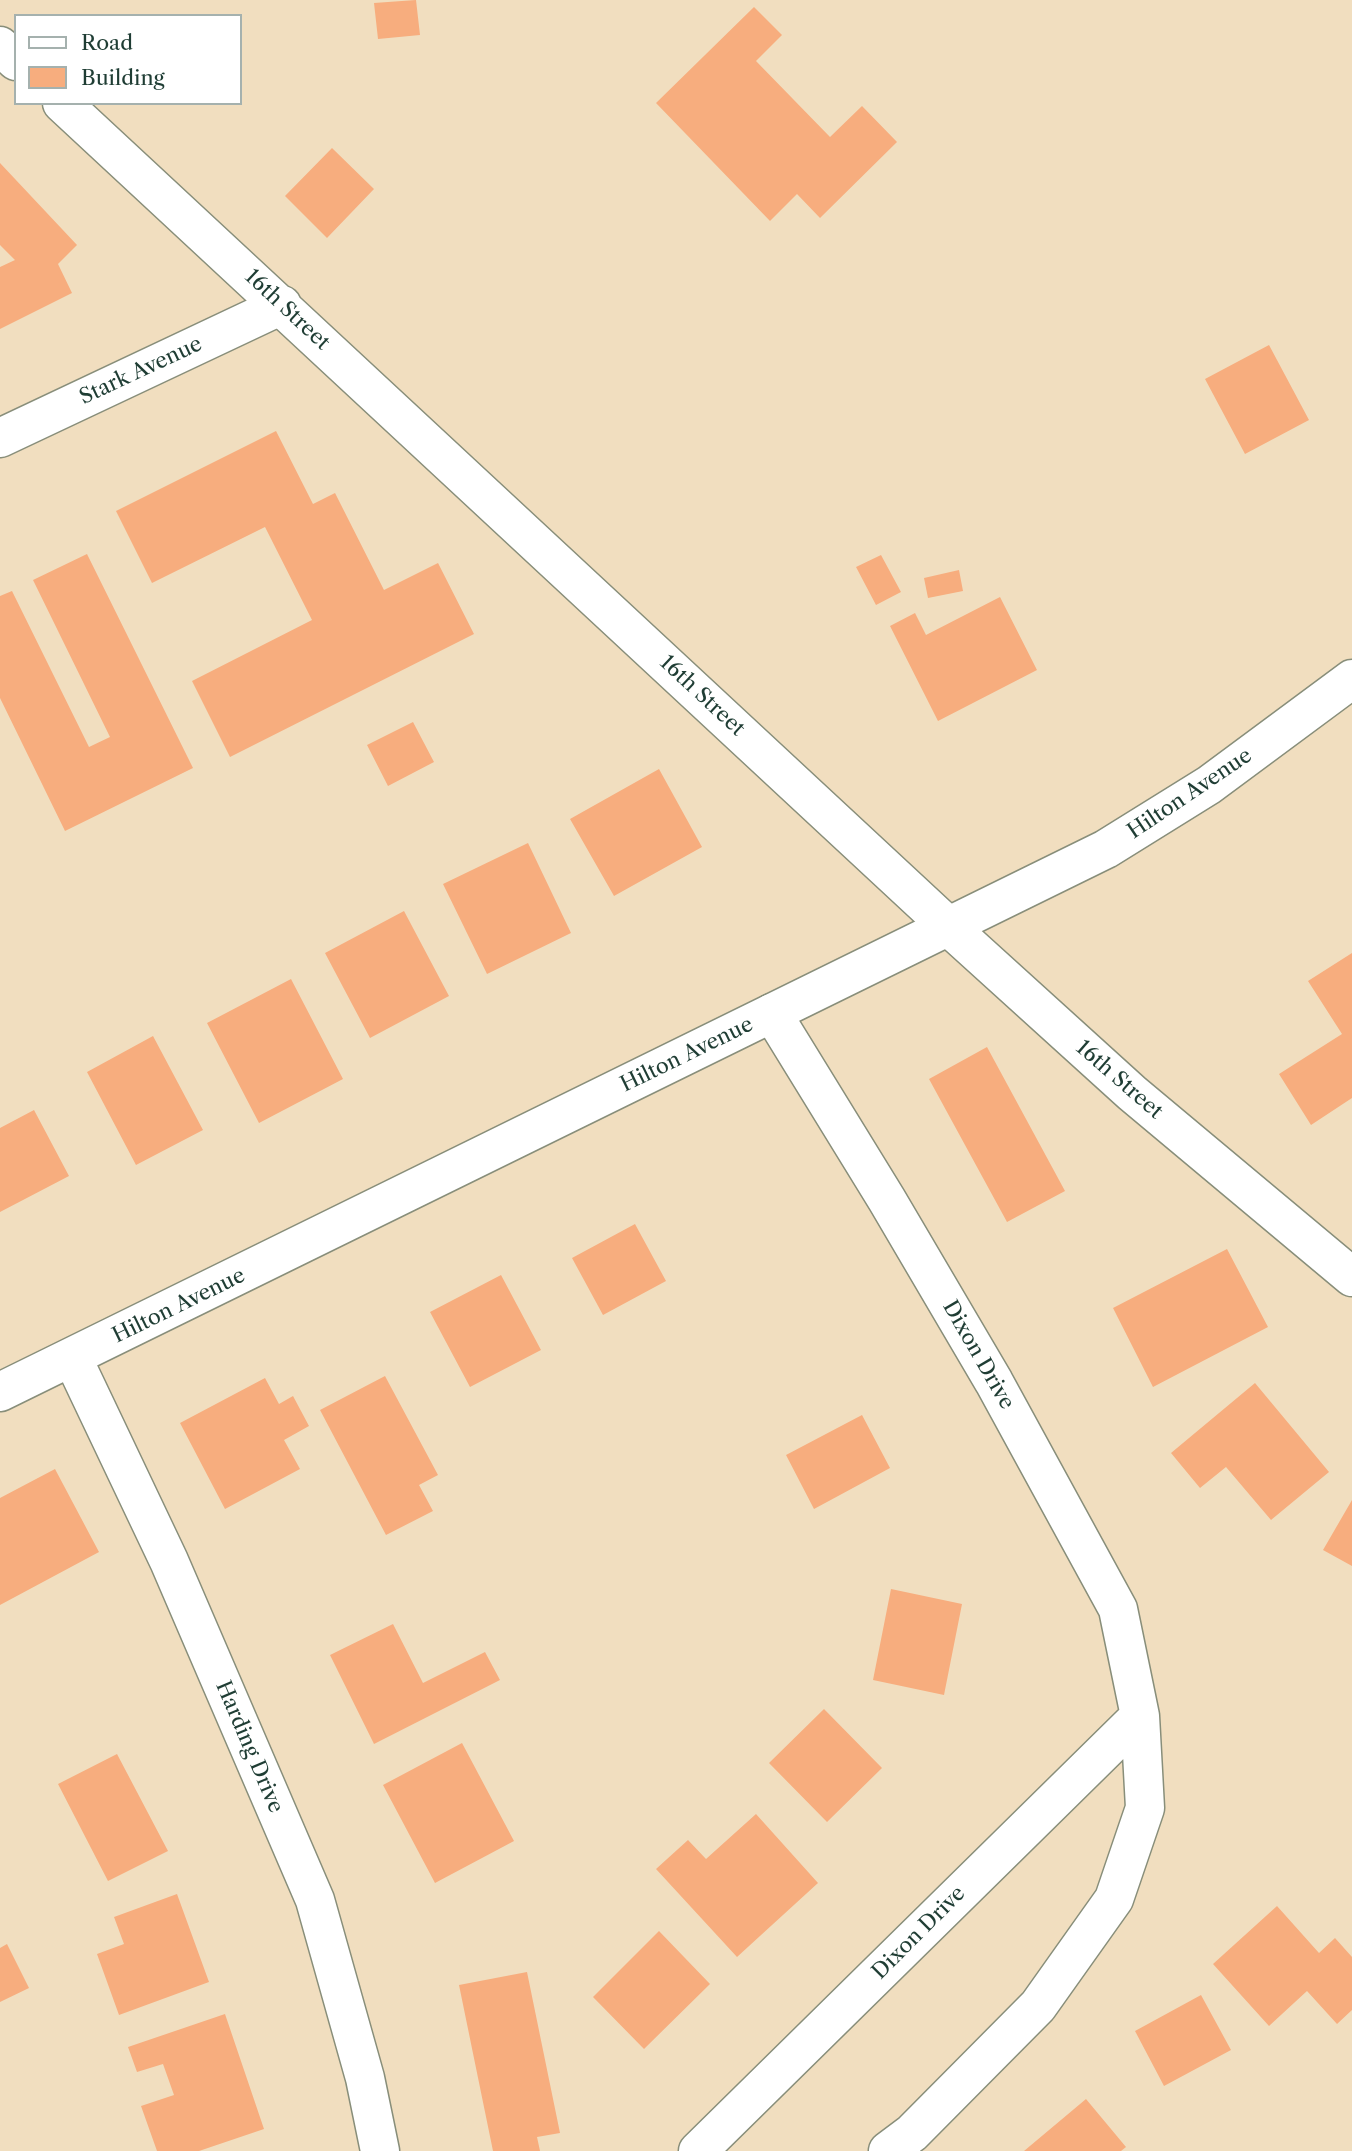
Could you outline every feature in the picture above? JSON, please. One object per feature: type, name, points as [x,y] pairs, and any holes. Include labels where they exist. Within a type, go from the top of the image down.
[{"type":"street","points":[[0,46],[14,59]]},
{"type":"street","name":"16th Street","points":[[64,105],[950,928],[1132,1093],[1352,1277]]},
{"type":"street","name":"Stark Avenue","points":[[0,438],[282,305]]},
{"type":"street","name":"Hilton Avenue","points":[[0,1392],[73,1359],[1106,849],[1209,785],[1352,679]]},
{"type":"street","name":"Dixon Drive","points":[[772,1013],[887,1200],[994,1382],[1118,1609],[1140,1716],[1145,1808],[1114,1899],[1038,2006],[912,2133],[888,2151]]},
{"type":"street","name":"Harding Drive","points":[[73,1359],[169,1561],[315,1900],[365,2078],[380,2151]]},
{"type":"street","name":"Dixon Drive","points":[[698,2151],[1140,1716]]},
{"type":"building","points":[[416,0],[420,35],[378,39],[374,3]]},
{"type":"building","points":[[754,7],[782,35],[756,61],[830,137],[862,106],[897,142],[820,218],[797,194],[770,221],[656,103]]},
{"type":"building","points":[[332,148],[374,189],[327,238],[285,196]]},
{"type":"building","points":[[0,163],[77,245],[58,264],[72,293],[0,329],[0,267],[15,260],[0,245]]},
{"type":"building","points":[[1269,345],[1309,420],[1245,454],[1205,379]]},
{"type":"building","points":[[276,431],[313,504],[335,493],[384,590],[438,563],[474,634],[230,757],[192,681],[312,620],[265,527],[152,583],[116,511]]},
{"type":"building","points":[[87,554],[193,768],[65,831],[0,698],[0,596],[12,591],[89,747],[110,737],[33,580]]},
{"type":"building","points":[[881,555],[901,592],[876,605],[856,567]]},
{"type":"building","points":[[959,570],[963,591],[928,598],[924,578]]},
{"type":"building","points":[[1000,597],[1037,670],[938,721],[890,626],[915,613],[926,635]]},
{"type":"building","points":[[413,722],[434,762],[388,786],[367,745]]},
{"type":"building","points":[[659,769],[702,847],[614,896],[570,819]]},
{"type":"building","points":[[528,843],[571,933],[487,974],[443,884]]},
{"type":"building","points":[[404,911],[449,996],[370,1038],[325,953]]},
{"type":"building","points":[[1352,953],[1352,1098],[1311,1125],[1279,1074],[1342,1034],[1308,981]]},
{"type":"building","points":[[291,979],[343,1079],[259,1123],[207,1023]]},
{"type":"building","points":[[153,1036],[203,1130],[136,1165],[87,1072]]},
{"type":"building","points":[[987,1047],[1065,1191],[1007,1222],[929,1079]]},
{"type":"building","points":[[34,1110],[69,1176],[0,1212],[0,1128]]},
{"type":"building","points":[[635,1224],[666,1281],[603,1315],[572,1258]]},
{"type":"building","points":[[1227,1249],[1268,1327],[1153,1387],[1113,1308]]},
{"type":"building","points":[[501,1275],[541,1350],[470,1387],[430,1312]]},
{"type":"building","points":[[385,1376],[438,1475],[419,1485],[433,1511],[386,1535],[320,1410]]},
{"type":"building","points":[[265,1378],[279,1404],[293,1396],[309,1426],[284,1440],[300,1469],[225,1509],[180,1423]]},
{"type":"building","points":[[1255,1383],[1329,1472],[1271,1520],[1226,1467],[1200,1488],[1171,1453]]},
{"type":"building","points":[[862,1415],[890,1468],[814,1509],[786,1455]]},
{"type":"building","points":[[55,1469],[99,1552],[0,1605],[0,1498]]},
{"type":"building","points":[[1352,1500],[1352,1566],[1323,1550]]},
{"type":"building","points":[[891,1589],[962,1604],[944,1695],[873,1680]]},
{"type":"building","points":[[393,1624],[423,1683],[485,1652],[500,1680],[374,1744],[330,1655]]},
{"type":"building","points":[[824,1709],[882,1768],[827,1822],[769,1763]]},
{"type":"building","points":[[462,1743],[514,1841],[435,1883],[383,1785]]},
{"type":"building","points":[[117,1754],[168,1851],[108,1881],[58,1784]]},
{"type":"building","points":[[756,1814],[818,1883],[737,1957],[656,1869],[688,1840],[706,1859]]},
{"type":"building","points":[[177,1894],[209,1982],[119,2015],[97,1954],[124,1944],[114,1917]]},
{"type":"building","points":[[1277,1906],[1319,1953],[1335,1938],[1352,1957],[1352,2010],[1337,2024],[1307,1991],[1269,2026],[1213,1964]]},
{"type":"building","points":[[659,1931],[710,1984],[644,2049],[593,1997]]},
{"type":"building","points":[[7,1944],[29,1988],[0,2002],[0,1948]]},
{"type":"building","points":[[527,1972],[560,2133],[537,2137],[540,2151],[493,2151],[459,1985]]},
{"type":"building","points":[[1201,1995],[1231,2050],[1164,2086],[1135,2031]]},
{"type":"building","points":[[225,2014],[264,2129],[199,2151],[157,2151],[141,2106],[174,2095],[163,2064],[137,2072],[128,2047]]},
{"type":"building","points":[[1086,2099],[1126,2147],[1121,2151],[1024,2151]]}]
